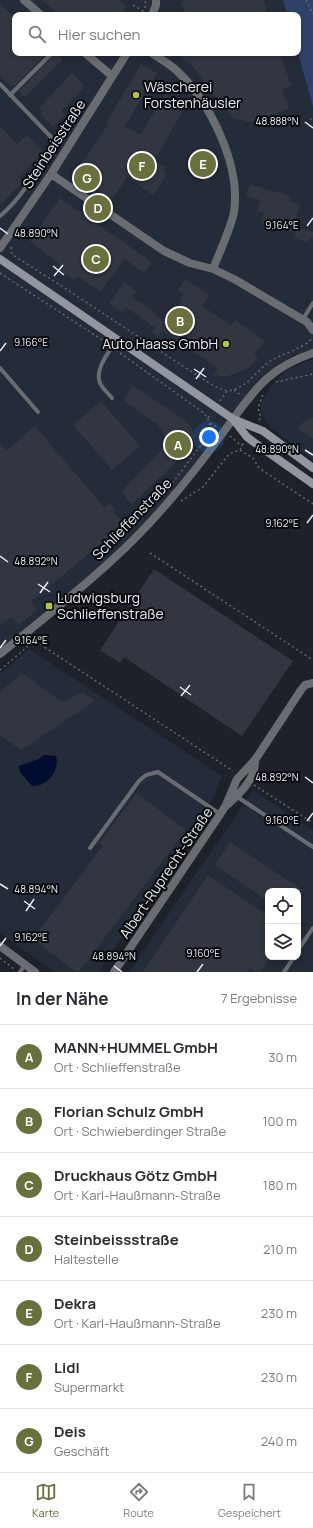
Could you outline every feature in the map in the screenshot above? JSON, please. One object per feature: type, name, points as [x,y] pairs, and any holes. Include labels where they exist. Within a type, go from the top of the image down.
[{"type":"main road","points":[[0,259],[233,419],[254,426],[313,468]]},
{"type":"main road","points":[[233,419],[247,437],[313,483]]},
{"type":"street","points":[[24,0],[38,12]]},
{"type":"street","points":[[153,12],[156,0]]},
{"type":"street","points":[[89,56],[112,76]]},
{"type":"street","name":"Steinbeisstraße","points":[[0,248],[51,174],[125,56]]},
{"type":"street","points":[[156,56],[177,71],[202,103],[223,142],[230,164],[234,190],[234,212],[213,269]]},
{"type":"street","points":[[51,174],[164,250],[190,263],[213,269],[303,319],[313,332]]},
{"type":"street","name":"Schlieffenstraße","points":[[0,654],[27,636],[110,563],[137,537],[185,482],[254,391],[273,372],[295,359],[313,352]]},
{"type":"street","points":[[223,811],[240,776],[255,760],[301,690],[305,685],[313,681]]},
{"type":"street","points":[[223,811],[249,781],[254,773],[255,760]]},
{"type":"street","name":"Albert-Ruprecht-Straße","points":[[114,972],[223,811]]},
{"type":"street","points":[[0,946],[35,972]]},
{"type":"lane","points":[[10,95],[49,56]]},
{"type":"lane","points":[[0,84],[51,137],[52,144],[43,162],[14,202],[0,216]]},
{"type":"lane","points":[[303,319],[313,303]]},
{"type":"lane","points":[[112,398],[99,382],[99,373],[104,359],[118,339]]},
{"type":"lane","points":[[0,368],[38,412]]},
{"type":"lane","points":[[90,848],[139,781],[146,775],[158,772],[223,811]]},
{"type":"lane","points":[[236,796],[313,848]]},
{"type":"lane","points":[[301,946],[313,928]]},
{"type":"lane","points":[[284,972],[292,960]]},
{"type":"lane","points":[[19,972],[25,965]]},
{"type":"path","points":[[133,5],[143,11],[146,5],[145,0]]},
{"type":"path","points":[[306,0],[313,14]]},
{"type":"path","points":[[310,120],[313,117]]},
{"type":"path","points":[[13,243],[10,250],[16,257],[222,390],[232,391],[240,388],[271,361],[310,342],[313,332]]},
{"type":"path","points":[[0,272],[112,347],[204,413],[210,423],[207,436],[166,491]]},
{"type":"path","points":[[272,385],[275,382],[313,374]]},
{"type":"path","points":[[254,426],[261,417],[258,408],[266,391]]},
{"type":"path","points":[[186,497],[203,487],[229,454],[240,450],[247,437]]},
{"type":"path","points":[[240,450],[253,458],[259,468],[313,504]]},
{"type":"path","points":[[150,553],[313,660]]},
{"type":"path","points":[[0,670],[27,647],[30,643],[27,636]]},
{"type":"path","points":[[27,636],[240,776]]},
{"type":"path","points":[[249,781],[313,824]]},
{"type":"path","points":[[0,958],[19,972]]},
{"type":"shaded area","points":[[0,0],[283,0],[286,12],[12,12],[12,56],[299,56],[313,107],[313,349],[293,355],[270,370],[248,395],[137,537],[0,654]]},
{"type":"shaded area","points":[[283,0],[313,0],[313,107],[299,56],[301,56],[301,12],[286,12]]},
{"type":"shaded area","points":[[313,359],[313,460],[272,429],[263,417],[261,409],[262,400],[271,386],[287,370]]},
{"type":"shaded area","points":[[29,649],[222,776],[209,807],[99,972],[54,972],[0,933],[0,673]]},
{"type":"shaded area","points":[[44,755],[56,756],[56,767],[51,777],[47,781],[38,786],[32,786],[20,772],[19,766],[39,759]]},
{"type":"shaded area","points":[[253,790],[313,830],[313,972],[129,972]]},
{"type":"building","points":[[42,0],[119,0],[125,5],[124,12],[56,12]]},
{"type":"building","points":[[187,0],[264,0],[267,12],[184,12],[181,2]]},
{"type":"building","points":[[0,3],[12,15],[12,56],[44,56],[14,86],[11,86],[0,76]]},
{"type":"building","points":[[52,56],[59,56],[63,59],[25,97],[19,91]]},
{"type":"building","points":[[180,56],[281,56],[291,86],[282,89],[289,109],[250,122],[232,118],[226,107],[222,108],[194,68]]},
{"type":"building","points":[[141,64],[157,73],[125,126],[140,135],[165,94],[180,104],[177,109],[182,112],[155,160],[166,168],[163,171],[167,174],[153,195],[127,177],[112,200],[74,175],[108,124],[106,123]]},
{"type":"building","points":[[72,73],[85,86],[61,111],[65,115],[53,127],[40,114],[42,111],[39,108]]},
{"type":"building","points":[[0,126],[17,144],[27,135],[44,152],[18,177],[23,182],[0,205]]},
{"type":"building","points":[[200,150],[213,159],[208,167],[214,171],[207,183],[189,171]]},
{"type":"building","points":[[250,184],[290,196],[289,201],[300,204],[293,226],[313,232],[313,238],[310,237],[308,242],[294,238],[296,233],[261,223],[264,213],[257,211],[260,200],[246,196]]},
{"type":"building","points":[[60,198],[152,262],[144,273],[124,259],[101,292],[77,276],[74,280],[60,270],[63,267],[30,241]]},
{"type":"building","points":[[185,279],[209,295],[202,306],[231,325],[235,320],[265,341],[254,355],[258,358],[247,369],[226,377],[213,375],[218,368],[162,331],[158,337],[152,332],[155,328],[126,307],[122,312],[109,304],[124,282],[137,291],[132,297],[156,313],[155,315],[167,323],[182,300],[180,299],[184,294],[178,290]]},
{"type":"building","points":[[132,385],[186,421],[192,429],[194,437],[192,445],[188,451],[131,505],[122,491],[160,452],[164,440],[163,432],[158,425],[124,401]]},
{"type":"building","points":[[101,401],[140,446],[112,470],[73,425]]},
{"type":"building","points":[[313,417],[313,439],[307,434],[298,430],[302,423]]},
{"type":"building","points":[[35,426],[104,507],[110,503],[115,509],[113,511],[124,524],[31,602],[37,610],[19,625],[11,617],[0,626],[0,443],[7,450]]},
{"type":"building","points":[[154,569],[293,661],[242,736],[124,657],[120,663],[100,650]]},
{"type":"building","points":[[22,673],[62,702],[83,692],[95,701],[21,750],[0,735],[0,692]]},
{"type":"building","points":[[137,793],[186,830],[79,972],[76,972],[33,939],[103,846],[99,843]]},
{"type":"building","points":[[230,842],[299,888],[265,888],[265,899],[215,865]]},
{"type":"building","points":[[208,875],[265,914],[265,960],[268,960],[260,972],[256,972],[250,968],[248,972],[143,972]]},
{"type":"place","name":"Wäscherei Forstenhäusler","points":[[136,95]]},
{"type":"place","name":"Dekra","points":[[203,164]]},
{"type":"place","name":"Lidl","points":[[142,166]]},
{"type":"place","name":"Deis","points":[[87,178]]},
{"type":"place","name":"Steinbeissstraße","points":[[98,208]]},
{"type":"place","name":"Druckhaus Götz GmbH","points":[[96,259]]},
{"type":"place","name":"Florian Schulz GmbH","points":[[180,321]]},
{"type":"place","name":"Auto Haass GmbH","points":[[226,344]]},
{"type":"place","name":"MANN+HUMMEL GmbH","points":[[178,445]]},
{"type":"place","name":"Ludwigsburg Schlieffenstraße","points":[[49,606]]}]
